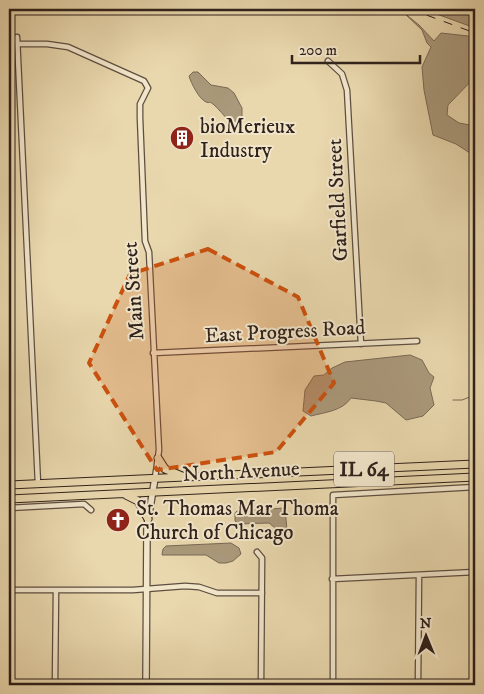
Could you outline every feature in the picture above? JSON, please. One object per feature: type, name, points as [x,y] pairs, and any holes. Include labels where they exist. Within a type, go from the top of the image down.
[{"type":"main road","points":[[158,458],[165,469],[188,477]]},
{"type":"main road","name":"North Avenue","points":[[9,485],[475,464]]},
{"type":"main road","name":"North Avenue","points":[[9,499],[475,478]]},
{"type":"main road","points":[[126,495],[138,501],[148,519]]},
{"type":"street","points":[[17,37],[38,484]]},
{"type":"street","name":"Main Street","points":[[18,44],[47,44],[68,47],[144,81],[148,88],[140,104],[140,118],[145,241],[149,252],[158,458],[148,519],[146,685]]},
{"type":"street","name":"Garfield Street","points":[[328,61],[342,74],[348,90],[361,344]]},
{"type":"street","name":"East Progress Road","points":[[154,353],[417,341]]},
{"type":"street","points":[[332,685],[333,495],[475,487]]},
{"type":"street","points":[[9,508],[84,504],[92,510]]},
{"type":"street","points":[[257,552],[262,558],[261,685]]},
{"type":"street","points":[[332,579],[475,572]]},
{"type":"street","points":[[418,685],[419,575]]},
{"type":"street","points":[[9,590],[147,589],[185,586],[199,587],[217,593],[262,593]]},
{"type":"street","points":[[56,590],[56,685]]},
{"type":"street","points":[[458,685],[475,684]]},
{"type":"highlighted area","points":[[208,249],[298,297],[334,383],[276,452],[157,470],[89,363],[130,274]]},
{"type":"shaded area","points":[[423,9],[475,9],[475,28]]},
{"type":"shaded area","points":[[403,12],[434,41],[441,33],[468,36],[475,40],[475,77],[448,105],[447,115],[459,123],[475,126],[475,167],[473,155],[456,144],[433,135],[424,90],[422,67],[431,47],[427,43],[422,30]]},
{"type":"shaded area","points":[[193,72],[198,72],[211,85],[228,88],[234,93],[242,108],[242,118],[238,122],[230,122],[213,104],[201,98],[193,87],[189,76]]},
{"type":"shaded area","points":[[410,355],[422,360],[429,373],[434,377],[430,388],[434,405],[423,416],[406,420],[386,403],[351,398],[343,406],[328,412],[311,416],[303,411],[305,390],[314,376],[324,375],[332,368],[345,362]]},
{"type":"shaded area","points":[[285,508],[287,533],[284,535],[269,523],[239,524],[235,521],[235,513],[237,511]]},
{"type":"shaded area","points":[[231,543],[239,548],[241,554],[233,561],[226,563],[219,563],[206,555],[162,555],[163,549],[166,546]]},
{"type":"waterway","points":[[453,400],[462,400],[475,395]]},
{"type":"railway","points":[[410,9],[475,33]]},
{"type":"place","name":"bioMerieux Industry","points":[[182,138]]},
{"type":"place","name":"St. Thomas Mar Thoma Church of Chicago","points":[[118,520]]}]
